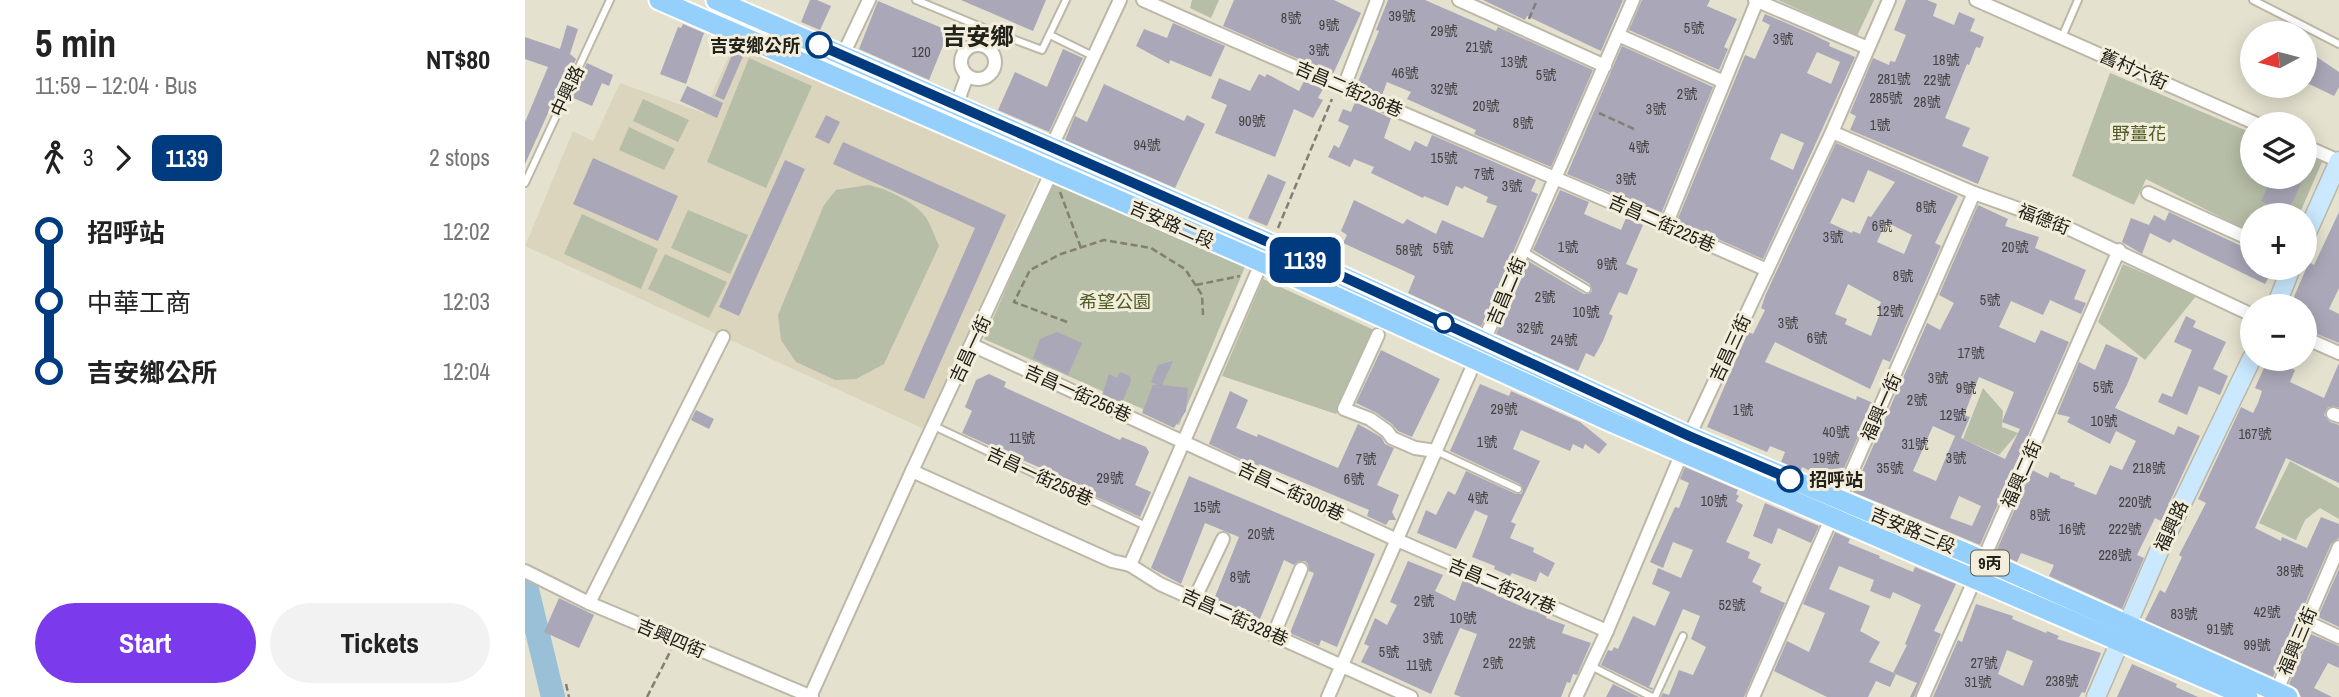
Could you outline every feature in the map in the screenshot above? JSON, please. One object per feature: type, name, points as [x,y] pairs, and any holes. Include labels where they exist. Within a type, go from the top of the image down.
[{"type":"main road","name":"吉安路二段","points":[[659,0],[949,125],[1258,268],[1475,362],[1685,444]]},
{"type":"main road","name":"吉安路二段","points":[[716,0],[1485,341],[1685,444]]},
{"type":"main road","name":"吉安路三段","points":[[1685,444],[1979,569],[2123,634],[2248,697]]},
{"type":"main road","name":"吉安路三段","points":[[2123,634],[2279,695]]},
{"type":"street","points":[[833,76],[869,0]]},
{"type":"street","name":"吉昌一街","points":[[811,697],[912,471],[1052,172],[1051,148],[1120,0]]},
{"type":"street","name":"吉昌二街236巷","points":[[1143,0],[1340,88],[1556,177]]},
{"type":"street","points":[[1340,88],[1377,0]]},
{"type":"street","points":[[1459,0],[1605,66]]},
{"type":"street","name":"吉昌二街","points":[[1328,697],[1633,0]]},
{"type":"street","name":"吉昌三街","points":[[1576,697],[1607,631],[1685,444],[1832,132],[1889,0]]},
{"type":"street","name":"舊村六街","points":[[1976,0],[2240,116]]},
{"type":"street","points":[[1665,225],[1756,1],[1868,48]]},
{"type":"street","points":[[1618,35],[1724,82]]},
{"type":"street","points":[[981,45],[991,50],[995,60],[989,76],[978,80],[967,76],[961,66],[962,55],[969,47],[981,45]]},
{"type":"street","points":[[949,125],[967,76]]},
{"type":"street","name":"福德街","points":[[1832,132],[1974,193],[2055,222],[2240,309]]},
{"type":"street","points":[[2317,151],[2339,161],[2317,210]]},
{"type":"street","name":"吉昌二街225巷","points":[[1556,177],[1767,270]]},
{"type":"street","name":"福興一街","points":[[1753,697],[1974,193]]},
{"type":"street","points":[[2148,193],[2240,235]]},
{"type":"street","points":[[1130,565],[1258,268],[1271,244]]},
{"type":"street","name":"福興二街","points":[[1923,697],[2119,250]]},
{"type":"street","points":[[1378,335],[1344,410],[1370,419],[1392,438],[1415,449],[1436,451]]},
{"type":"street","points":[[589,603],[723,337]]},
{"type":"street","points":[[2317,343],[2339,353]]},
{"type":"street","name":"吉昌一街256巷","points":[[972,345],[1185,441]]},
{"type":"street","name":"福興路","points":[[2096,697],[2201,460],[2246,371]]},
{"type":"street","name":"吉昌二街300巷","points":[[1185,441],[1397,541]]},
{"type":"street","name":"吉昌二街328巷","points":[[912,471],[1112,561],[1130,565],[1160,584],[1194,600],[1411,697]]},
{"type":"street","points":[[1194,600],[1223,538]]},
{"type":"street","name":"吉昌二街247巷","points":[[1397,541],[1607,631]]},
{"type":"street","name":"福興三街","points":[[2279,695],[2305,621],[2338,552]]},
{"type":"street","points":[[1274,635],[1301,569]]},
{"type":"street","name":"吉興四街","points":[[529,572],[589,603],[811,697]]},
{"type":"street","points":[[2305,621],[2339,637]]},
{"type":"lane","name":"中興路","points":[[525,183],[610,0]]},
{"type":"lane","points":[[916,0],[1042,50],[1066,0]]},
{"type":"lane","points":[[2062,37],[2078,0]]},
{"type":"lane","points":[[2253,0],[2339,44]]},
{"type":"lane","points":[[981,45],[986,29]]},
{"type":"lane","points":[[1050,36],[1094,57]]},
{"type":"lane","points":[[1523,251],[1587,289]]},
{"type":"lane","name":"吉昌一街258巷","points":[[934,426],[1146,526]]},
{"type":"lane","points":[[1436,451],[1518,489]]},
{"type":"lane","points":[[1591,666],[1654,697],[1683,636]]},
{"type":"path","points":[[1524,31],[1537,0]]},
{"type":"path","points":[[1271,244],[1340,88]]},
{"type":"path","points":[[1586,108],[1634,129]]},
{"type":"path","points":[[1052,172],[1081,248]]},
{"type":"path","points":[[1067,322],[1014,302],[1030,270],[1061,254],[1104,240],[1151,248],[1185,269],[1202,296],[1203,315]]},
{"type":"path","points":[[1196,285],[1258,268]]},
{"type":"path","points":[[647,697],[675,640]]},
{"type":"path","points":[[566,684],[569,697]]},
{"type":"shaded area","points":[[734,44],[1039,176],[924,429],[525,246],[573,131],[593,141],[620,83],[704,113]]},
{"type":"green space","points":[[1192,0],[1219,0],[1211,18],[1190,8]]},
{"type":"green space","points":[[1778,0],[1874,0],[1857,36]]},
{"type":"green space","points":[[749,58],[812,86],[766,188],[707,162]]},
{"type":"green space","name":"野薑花","points":[[2110,73],[2240,128],[2240,189],[2310,189],[2304,203],[2240,203],[2240,227],[2146,179],[2134,205],[2072,176]]},
{"type":"green space","points":[[643,99],[689,120],[678,142],[633,121]]},
{"type":"green space","points":[[629,127],[675,149],[664,170],[619,150]]},
{"type":"green space","name":"野薑花","points":[[2317,160],[2322,162],[2317,174]]},
{"type":"green space","name":"希望公園","points":[[1055,177],[1247,262],[1179,425],[984,339]]},
{"type":"green space","points":[[868,185],[892,193],[916,207],[927,219],[939,246],[884,364],[856,379],[835,380],[796,362],[781,340],[778,315],[824,205],[836,190]]},
{"type":"green space","points":[[688,210],[748,235],[730,274],[671,248]]},
{"type":"green space","points":[[582,214],[658,249],[641,289],[564,254]]},
{"type":"green space","points":[[665,254],[727,282],[709,318],[648,289]]},
{"type":"green space","points":[[2123,264],[2196,296],[2145,360],[2098,322]]},
{"type":"green space","points":[[1263,279],[1376,331],[1336,414],[1222,376]]},
{"type":"green space","points":[[1983,388],[2003,411],[2002,427],[2018,433],[1999,455],[1963,439]]},
{"type":"green space","points":[[2290,461],[2339,488],[2339,519],[2320,508],[2305,520],[2296,540],[2259,523]]},
{"type":"building","points":[[810,0],[831,6],[820,30],[801,22]]},
{"type":"building","points":[[961,0],[1046,0],[1033,31]]},
{"type":"building","points":[[1234,0],[1334,0],[1361,13],[1333,74],[1223,26]]},
{"type":"building","points":[[1388,0],[1425,0],[1496,31],[1498,27],[1593,70],[1551,167],[1474,134],[1476,130],[1407,99],[1411,92],[1387,82],[1382,95],[1357,84],[1379,31],[1376,30]]},
{"type":"building","points":[[1483,0],[1623,0],[1601,51],[1527,16],[1525,20]]},
{"type":"building","points":[[1642,0],[1710,0],[1707,6],[1737,19],[1724,47],[1728,49],[1719,70],[1629,30]]},
{"type":"building","points":[[1906,0],[1927,0],[1937,4],[1933,16],[1954,25],[1959,12],[1975,19],[1970,31],[1984,37],[1980,48],[1976,47],[1969,65],[1967,64],[1945,118],[1970,128],[1962,146],[1989,157],[1978,184],[1850,130],[1856,116],[1850,113],[1873,58],[1889,65],[1890,61],[1895,62],[1906,35],[1894,30]]},
{"type":"building","points":[[878,1],[949,31],[929,80],[859,49]]},
{"type":"building","points":[[1765,14],[1812,34],[1830,43],[1829,46],[1855,57],[1763,259],[1677,221],[1745,55],[1755,59],[1770,25],[1762,21]],"holes":[[[1817,52],[1840,62],[1831,84],[1807,73]],[[1781,133],[1804,143],[1793,170],[1770,159]]]},
{"type":"building","points":[[1173,23],[1225,46],[1211,77],[1170,60],[1169,64],[1136,46],[1144,29],[1167,38]]},
{"type":"building","points":[[683,24],[704,33],[686,84],[660,74],[678,27],[681,28]]},
{"type":"building","points":[[567,25],[578,29],[570,54],[576,59],[561,92],[558,91],[525,164],[525,122],[548,67],[525,59],[525,37],[560,49]]},
{"type":"building","points":[[1622,46],[1713,87],[1661,214],[1567,174]]},
{"type":"building","points":[[1063,49],[1083,58],[1049,132],[998,110],[1015,72],[1047,87]]},
{"type":"building","points":[[734,50],[744,54],[724,100],[715,96]]},
{"type":"building","points":[[2317,57],[2339,72],[2339,87],[2334,96],[2317,88]]},
{"type":"building","points":[[587,63],[613,75],[609,86],[602,83],[592,106],[571,97]]},
{"type":"building","points":[[1259,74],[1265,77],[1267,74],[1299,91],[1304,81],[1323,89],[1318,98],[1323,100],[1313,118],[1294,109],[1275,157],[1215,133],[1227,105],[1211,98],[1219,78],[1250,91]]},
{"type":"building","points":[[1104,84],[1184,121],[1187,115],[1205,124],[1175,188],[1065,140],[1075,116],[1087,122]]},
{"type":"building","points":[[687,86],[723,103],[717,118],[680,101]]},
{"type":"building","points":[[1355,102],[1391,118],[1384,138],[1410,151],[1415,141],[1427,147],[1432,135],[1536,180],[1531,191],[1538,194],[1481,327],[1408,293],[1415,276],[1343,243],[1347,235],[1341,231],[1354,200],[1403,224],[1407,219],[1436,234],[1442,220],[1483,238],[1497,206],[1486,202],[1488,197],[1464,186],[1463,189],[1456,186],[1448,206],[1424,196],[1423,198],[1371,173],[1374,167],[1354,159],[1350,167],[1328,157],[1334,145],[1339,148],[1349,126],[1338,121],[1343,109],[1351,112]]},
{"type":"building","points":[[826,115],[840,122],[829,144],[815,137]]},
{"type":"building","points":[[843,142],[1006,215],[924,399],[904,390],[975,228],[833,164]]},
{"type":"building","points":[[1836,143],[1958,196],[1935,243],[1941,246],[1890,362],[1883,359],[1870,389],[1775,342],[1765,362],[1856,400],[1857,396],[1873,403],[1837,484],[1802,467],[1801,470],[1781,462],[1785,452],[1770,446],[1767,452],[1707,427],[1748,332],[1753,334],[1765,310],[1761,308]],"holes":[[[1868,170],[1895,182],[1871,217],[1868,216],[1860,234],[1830,223],[1842,198],[1854,203]],[[1886,222],[1912,235],[1904,254],[1877,242]],[[1848,284],[1881,302],[1878,310],[1881,311],[1871,336],[1845,324],[1847,319],[1835,314]]]},
{"type":"building","points":[[593,158],[678,196],[658,241],[573,204]]},
{"type":"building","points":[[785,160],[805,169],[739,316],[719,307]]},
{"type":"building","points":[[1268,174],[1286,182],[1267,226],[1248,218]]},
{"type":"building","points":[[2266,189],[2299,189],[2292,203],[2261,201]]},
{"type":"building","points":[[1560,190],[1589,202],[1584,214],[1621,230],[1626,218],[1643,225],[1626,264],[1638,269],[1627,295],[1619,292],[1609,314],[1613,316],[1603,341],[1594,357],[1586,353],[1578,371],[1496,334],[1528,261],[1584,294],[1592,291],[1590,284],[1533,250]]},
{"type":"building","points":[[1978,205],[2008,219],[2005,226],[2039,237],[2035,248],[2086,270],[2074,299],[2086,303],[2081,314],[2050,300],[2043,315],[2011,301],[1999,327],[2035,343],[2041,330],[2069,342],[1980,545],[1853,492],[1927,323],[1940,330],[1954,303],[1939,295]],"holes":[[[1979,377],[2014,392],[2002,422],[2020,429],[2005,459],[1961,438],[1970,417],[1964,415]],[[1933,426],[1955,436],[1936,481],[1913,471]],[[1959,496],[1981,506],[1972,526],[1950,518]]]},
{"type":"building","points":[[2169,212],[2240,245],[2240,272],[2173,239],[2170,243],[2150,233],[2142,254],[2122,242],[2131,218],[2149,225],[2154,215],[2165,221]]},
{"type":"building","points":[[2339,212],[2339,288],[2329,309],[2339,314],[2339,343],[2317,334],[2317,294],[2295,294],[2301,280],[2317,280],[2317,259]]},
{"type":"building","points":[[2186,316],[2196,321],[2193,327],[2226,342],[2213,369],[2228,376],[2220,395],[2199,386],[2187,415],[2158,402],[2162,393],[2172,397],[2192,350],[2174,342]]},
{"type":"building","points":[[1057,332],[1082,343],[1068,375],[1033,358],[1040,339]]},
{"type":"building","points":[[2106,344],[2138,358],[2115,408],[2174,435],[2178,426],[2200,436],[2161,521],[2155,518],[2137,555],[2144,558],[2122,609],[2049,576],[2054,565],[2021,553],[2017,562],[1996,552],[2032,470],[2048,478],[2050,472],[2096,495],[2110,465],[2122,470],[2136,441],[2116,431],[2110,444],[2067,422],[2070,417],[2057,414],[2079,362],[2095,370]]},
{"type":"building","points":[[1381,350],[1440,379],[1412,437],[1398,431],[1375,412],[1356,403]]},
{"type":"building","points":[[1173,361],[1162,385],[1188,388],[1186,411],[1174,428],[1142,413],[1153,385],[1158,385],[1151,382],[1158,365]]},
{"type":"building","points":[[2339,363],[2339,407],[2328,407],[2324,415],[2330,422],[2339,425],[2339,483],[2286,458],[2255,528],[2281,541],[2282,537],[2307,548],[2321,517],[2339,524],[2339,538],[2331,544],[2273,677],[2145,620],[2160,590],[2165,593],[2182,557],[2179,555],[2206,503],[2198,499],[2241,407],[2253,413],[2258,403],[2262,391],[2255,388],[2263,371],[2295,371],[2290,382],[2324,398]]},
{"type":"building","points":[[1120,372],[1130,376],[1131,381],[1122,403],[1102,395],[1109,374],[1117,378]]},
{"type":"building","points":[[989,374],[1006,382],[1004,387],[1120,440],[1122,437],[1146,447],[1149,452],[1135,485],[1151,492],[1140,517],[1090,494],[1092,491],[962,433],[972,411],[965,407],[976,380]]},
{"type":"building","points":[[1480,384],[1509,396],[1511,391],[1580,422],[1607,444],[1599,454],[1585,444],[1583,449],[1573,444],[1570,451],[1521,430],[1513,449],[1540,461],[1511,522],[1516,524],[1510,538],[1534,548],[1533,552],[1555,563],[1548,577],[1540,572],[1536,582],[1512,573],[1510,576],[1494,569],[1495,566],[1472,557],[1488,516],[1475,510],[1456,549],[1417,533],[1426,510],[1436,515],[1448,491],[1455,495],[1466,471],[1516,494],[1523,491],[1520,484],[1450,451]]},
{"type":"building","points":[[1230,391],[1248,400],[1236,428],[1257,437],[1258,434],[1338,468],[1358,424],[1381,437],[1385,444],[1394,448],[1377,485],[1399,495],[1392,512],[1396,520],[1389,520],[1386,525],[1367,516],[1369,510],[1259,464],[1258,467],[1209,444]]},
{"type":"building","points":[[696,410],[714,419],[709,429],[691,420]]},
{"type":"building","points":[[1685,467],[1738,490],[1736,501],[1743,505],[1726,542],[1750,552],[1748,558],[1761,564],[1752,582],[1762,587],[1760,592],[1785,603],[1744,697],[1661,697],[1663,693],[1669,695],[1679,670],[1693,675],[1706,647],[1691,639],[1700,616],[1683,609],[1649,687],[1653,688],[1652,690],[1601,665],[1608,650],[1612,651],[1614,647],[1618,649],[1633,616],[1655,626],[1670,592],[1652,584],[1658,568],[1681,578],[1693,550],[1673,542],[1663,568],[1650,562],[1689,483],[1680,479]]},
{"type":"building","points":[[1189,476],[1375,554],[1337,647],[1321,640],[1319,646],[1290,633],[1314,573],[1309,571],[1305,561],[1294,565],[1284,560],[1260,619],[1214,599],[1239,537],[1205,523],[1181,584],[1151,568]]},
{"type":"building","points":[[1765,503],[1819,526],[1811,543],[1778,528],[1772,544],[1753,536]]},
{"type":"building","points":[[1835,532],[1850,539],[1848,543],[1880,556],[1879,558],[1913,572],[1915,567],[1956,584],[1934,631],[1941,634],[1914,697],[1910,697],[1917,683],[1896,674],[1890,687],[1876,681],[1868,697],[1827,697],[1774,671],[1787,641],[1809,652],[1825,613],[1803,604]],"holes":[[[1839,566],[1874,580],[1870,591],[1890,599],[1893,592],[1921,605],[1905,644],[1907,645],[1893,673],[1869,662],[1880,642],[1860,631],[1870,606],[1829,589]]]},
{"type":"building","points":[[1408,561],[1443,575],[1435,591],[1455,601],[1463,580],[1527,609],[1547,615],[1546,618],[1565,625],[1562,633],[1591,643],[1577,675],[1573,674],[1570,683],[1567,682],[1561,697],[1461,697],[1454,694],[1477,634],[1460,628],[1431,694],[1361,662],[1369,646],[1364,644],[1375,618],[1387,625],[1397,605],[1390,602]]},
{"type":"building","points":[[2339,569],[2339,627],[2318,617]]},
{"type":"building","points":[[559,598],[594,615],[579,648],[544,632]]},
{"type":"building","points":[[1976,604],[2013,616],[2012,619],[2059,636],[2057,639],[2101,653],[2085,693],[2082,692],[2079,697],[1933,697],[1958,640],[1962,642]],"holes":[[[2007,650],[2033,661],[2023,686],[1998,674]]]},
{"type":"building","points":[[2311,634],[2339,646],[2339,668],[2328,663],[2314,688],[2332,697],[2301,697],[2297,689],[2289,684]]},
{"type":"building","points":[[2132,664],[2177,684],[2176,687],[2198,697],[2117,697]]},
{"type":"building","points":[[1613,684],[1639,697],[1606,697]]},
{"type":"waterway","points":[[525,581],[553,697]]},
{"type":"bus line","name":"1139","points":[[819,45],[1270,243],[1689,436],[1790,479]]},
{"type":"place","name":"吉安鄉公所","points":[[819,45]]},
{"type":"place","name":"招呼站","points":[[1790,479]]},
{"type":"district","name":"吉安鄉","points":[[978,36]]}]
